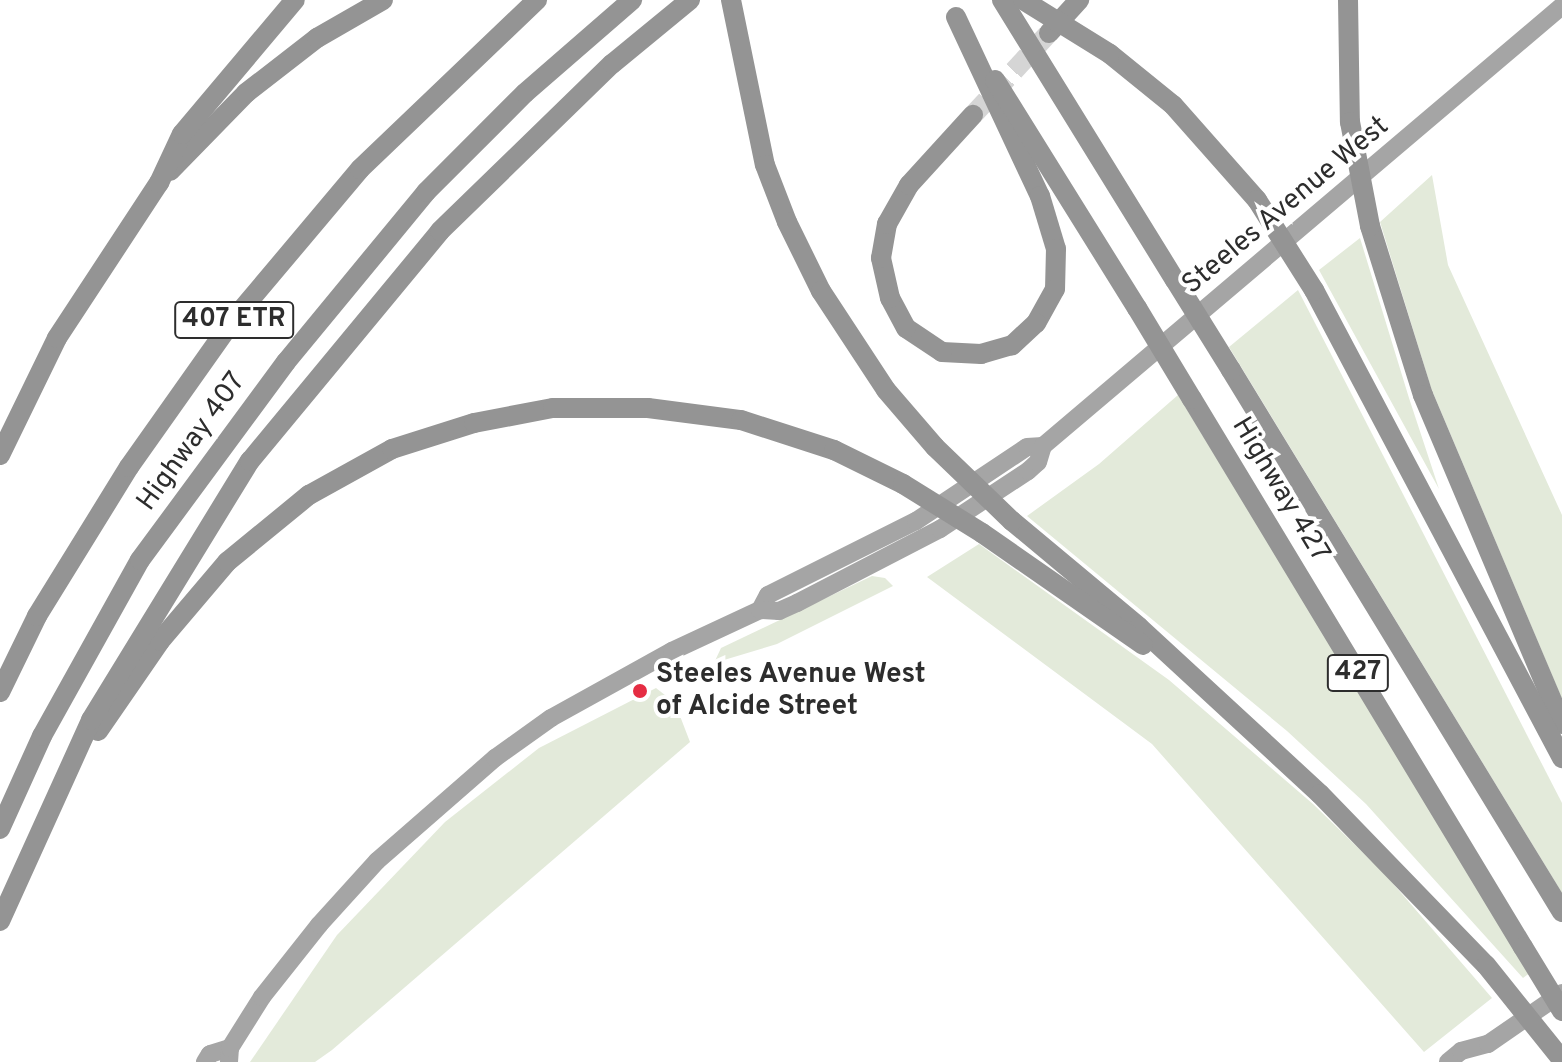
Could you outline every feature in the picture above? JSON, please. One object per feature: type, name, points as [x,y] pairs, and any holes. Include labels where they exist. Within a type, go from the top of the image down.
[{"type":"highway","points":[[0,455],[57,338],[159,183],[182,134],[295,0]]},
{"type":"highway","points":[[159,183],[246,93],[317,38],[383,0]]},
{"type":"highway","name":"Highway 407","points":[[0,692],[37,616],[129,467],[233,320],[360,169],[537,0]]},
{"type":"highway","name":"Highway 407","points":[[0,829],[42,736],[140,560],[286,362],[426,192],[525,93],[632,0]]},
{"type":"highway","points":[[0,921],[91,720],[260,449],[440,231],[612,64],[690,0]]},
{"type":"highway","points":[[731,0],[765,165],[821,291],[886,390],[935,447],[1012,521],[1139,627],[1186,675],[1320,794],[1486,965],[1562,1060]]},
{"type":"highway","name":"Highway 427","points":[[1002,0],[1562,912]]},
{"type":"highway","points":[[1023,0],[1110,54],[1173,105],[1257,200],[1314,290],[1562,758]]},
{"type":"highway","points":[[1049,33],[1079,0]]},
{"type":"highway","points":[[1348,0],[1350,122],[1370,226],[1423,395],[1562,724]]},
{"type":"highway","points":[[951,8],[1040,196],[1056,249],[1055,289],[1036,323],[1012,345],[981,354],[942,352],[906,328],[890,298],[881,258],[887,224],[909,185],[973,115]]},
{"type":"highway","name":"Highway 427","points":[[951,8],[1137,308],[1562,1011]]},
{"type":"highway","points":[[76,754],[104,725],[160,641],[227,562],[309,495],[392,449],[474,423],[553,408],[648,408],[741,420],[834,450],[903,484],[982,533],[1186,675]]},
{"type":"main road","name":"Steeles Avenue West","points":[[205,1062],[210,1054],[229,1055],[262,997],[319,925],[377,861],[483,768],[551,718],[609,685],[760,610],[768,595],[916,521],[1027,447],[1043,446],[1562,6]]},
{"type":"main road","points":[[1448,1062],[1461,1051],[1488,1044],[1562,993]]},
{"type":"main road","points":[[1481,1062],[1488,1044]]},
{"type":"green space","points":[[1432,175],[1448,265],[1562,515],[1562,699],[1431,388],[1380,222]]},
{"type":"green space","points":[[1360,238],[1409,398],[1439,489],[1319,270]]},
{"type":"green space","points":[[1298,290],[1562,803],[1562,893],[1229,347]]},
{"type":"green space","points":[[1178,395],[1531,972],[1523,978],[1366,804],[1287,731],[1027,516],[1099,464]]},
{"type":"green space","points":[[979,544],[1169,680],[1313,804],[1383,872],[1492,998],[1424,1052],[1152,744],[927,577]]},
{"type":"green space","points":[[872,576],[885,578],[893,586],[777,644],[714,663],[721,648]]},
{"type":"green space","points":[[656,688],[675,703],[690,742],[332,1050],[315,1062],[250,1062],[337,935],[445,822],[539,748]]},
{"type":"tunnel","points":[[973,115],[1049,33]]},
{"type":"place","name":"Steeles Avenue West of Alcide Street","points":[[640,691]]}]
